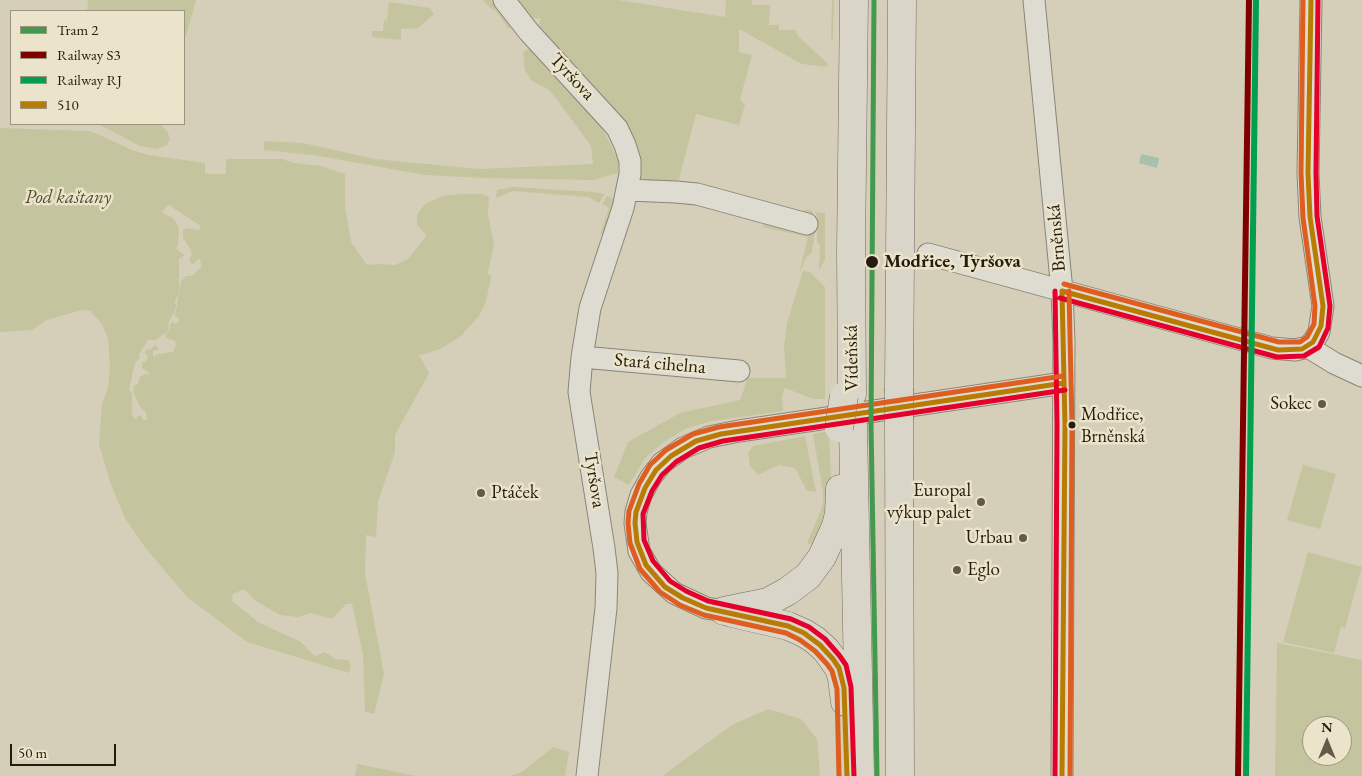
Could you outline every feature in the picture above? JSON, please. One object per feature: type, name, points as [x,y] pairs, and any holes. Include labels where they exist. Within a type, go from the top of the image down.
[{"type":"highway","name":"Vídeňská","points":[[854,0],[851,250],[852,359],[846,427],[860,776]]},
{"type":"highway","points":[[900,776],[898,420],[902,0]]},
{"type":"highway","points":[[724,611],[768,602],[778,597],[808,576],[822,557],[836,526],[839,514],[846,427]]},
{"type":"highway","points":[[724,611],[788,626],[804,632],[833,659],[839,668],[844,688],[847,776]]},
{"type":"street","name":"Tyršova","points":[[504,0],[529,32],[617,128],[630,161],[623,208],[590,308],[582,357],[579,392],[607,573],[606,608],[587,776]]},
{"type":"street","name":"Brněnská","points":[[1034,0],[1062,291],[1064,383],[1062,776]]},
{"type":"street","points":[[928,254],[1272,348],[1295,350],[1308,346],[1319,332],[1323,306],[1310,217],[1308,173],[1311,0]]},
{"type":"street","points":[[627,190],[697,194],[807,224]]},
{"type":"street","points":[[1308,346],[1334,363],[1362,376]]},
{"type":"street","name":"Stará cihelna","points":[[582,357],[738,371]]},
{"type":"street","points":[[724,611],[706,608],[688,601],[665,587],[646,565],[637,542],[636,512],[645,488],[662,463],[683,448],[696,441],[739,430],[1064,383]]},
{"type":"street","points":[[604,548],[637,542]]},
{"type":"green space","points":[[88,0],[196,0],[186,36],[185,10],[87,10]]},
{"type":"green space","points":[[483,0],[495,0],[515,24],[509,29],[494,9],[492,10]]},
{"type":"green space","points":[[513,0],[618,0],[725,17],[726,0],[752,0],[752,5],[770,5],[769,25],[779,25],[779,30],[796,30],[797,35],[828,64],[827,67],[802,64],[739,29],[739,52],[752,55],[740,99],[745,105],[739,125],[696,114],[677,187],[642,181],[537,28],[541,19],[528,17]]},
{"type":"green space","points":[[832,0],[834,0],[833,41],[831,40]]},
{"type":"green space","points":[[389,2],[430,8],[434,14],[418,28],[401,29],[401,40],[372,37],[372,31],[383,31],[384,20],[387,21]]},
{"type":"green space","points":[[530,48],[605,133],[618,160],[618,173],[593,180],[425,175],[313,155],[264,150],[264,141],[303,143],[375,159],[479,169],[593,164],[591,146],[549,90],[531,80],[525,70],[523,52]]},
{"type":"green space","points":[[100,125],[162,125],[168,133],[170,139],[167,145],[156,149],[140,146]]},
{"type":"green space","name":"Pod kaštany","points":[[0,128],[89,131],[134,151],[205,163],[205,174],[226,174],[226,159],[282,159],[294,163],[321,166],[345,174],[345,206],[351,242],[367,265],[395,265],[408,259],[426,236],[417,225],[417,215],[425,204],[443,196],[481,194],[489,197],[488,214],[494,245],[488,273],[491,277],[486,302],[479,316],[461,336],[442,348],[419,355],[429,373],[395,435],[395,452],[378,502],[376,537],[366,535],[365,573],[384,674],[374,714],[365,712],[363,655],[352,604],[346,604],[332,619],[311,613],[298,617],[280,615],[256,601],[244,589],[233,594],[232,601],[258,622],[301,642],[315,656],[325,652],[335,659],[348,660],[351,666],[349,673],[247,642],[187,597],[144,546],[125,518],[110,482],[99,444],[102,403],[108,388],[110,367],[108,338],[102,324],[90,311],[81,310],[47,320],[32,330],[0,332]],"holes":[[[170,204],[173,208],[201,226],[199,230],[188,228],[183,230],[183,238],[192,254],[189,260],[192,264],[199,258],[202,266],[192,276],[186,276],[181,281],[179,293],[179,259],[185,255],[175,248],[178,246],[179,228],[174,219],[161,212]],[[179,293],[175,316],[179,319],[178,322],[175,324],[171,322],[169,331],[165,334],[167,338],[175,341],[176,345],[173,352],[153,357],[153,351],[158,350],[158,348],[155,345],[151,349],[146,350],[145,353],[148,356],[146,362],[142,362],[142,368],[149,372],[148,375],[145,374],[140,377],[138,384],[134,386],[133,392],[140,407],[146,412],[147,420],[143,420],[141,416],[138,416],[136,420],[132,414],[132,394],[129,389],[135,363],[148,340],[156,340],[168,331],[169,321],[174,313],[175,301]]]},
{"type":"green space","points":[[513,187],[605,194],[599,203],[588,197],[513,191],[496,198],[497,190]]},
{"type":"green space","points":[[607,196],[613,199],[616,205],[606,235],[600,234],[609,208],[602,204]]},
{"type":"green space","points":[[804,209],[812,211],[814,216],[811,215],[814,220],[814,240],[811,254],[806,257],[800,270],[808,237],[762,227],[765,218],[803,217]]},
{"type":"green space","points":[[815,212],[825,213],[825,260],[819,270],[820,245],[817,243],[817,216]]},
{"type":"green space","points":[[803,271],[810,272],[825,287],[825,399],[813,399],[785,388],[782,396],[783,411],[711,421],[685,429],[664,442],[645,458],[629,485],[614,477],[628,442],[680,413],[740,400],[748,378],[786,378],[784,346],[787,323]]},
{"type":"green space","points":[[829,431],[832,505],[820,548],[807,543],[823,505],[823,492],[813,434]]},
{"type":"green space","points":[[805,436],[816,492],[807,491],[795,468],[779,465],[758,475],[750,466],[748,453],[753,446]]},
{"type":"green space","points":[[1303,465],[1336,474],[1320,529],[1287,520]]},
{"type":"green space","points":[[1308,552],[1362,567],[1345,628],[1341,627],[1334,653],[1283,642]]},
{"type":"green space","points":[[1277,643],[1362,660],[1362,776],[1275,776]]},
{"type":"green space","points":[[768,709],[801,719],[817,739],[820,776],[662,776],[732,725]]},
{"type":"green space","points":[[553,747],[569,752],[565,776],[510,776],[522,772]]},
{"type":"green space","points":[[357,764],[416,776],[355,776]]},
{"type":"shaded area","points":[[1141,154],[1159,158],[1157,168],[1139,163]]},
{"type":"tram line","name":"2","points":[[874,0],[871,424],[877,776]]},
{"type":"rail line","name":"S3","points":[[1238,776],[1249,0]]},
{"type":"rail line","name":"RJ","points":[[1246,776],[1256,0]]},
{"type":"transit line","points":[[1064,284],[1279,342],[1300,342],[1307,337],[1314,324],[1315,306],[1303,218],[1301,173],[1303,0]]},
{"type":"transit line","name":"510","points":[[1062,291],[1278,350],[1302,349],[1313,342],[1321,326],[1323,306],[1310,217],[1308,173],[1311,0]]},
{"type":"transit line","points":[[1060,298],[1277,357],[1304,356],[1319,347],[1328,328],[1330,306],[1317,216],[1318,0]]},
{"type":"transit line","points":[[1055,291],[1057,425],[1055,776]]},
{"type":"transit line","name":"510","points":[[1062,291],[1065,425],[1062,776]]},
{"type":"transit line","points":[[1069,291],[1072,425],[1070,776]]},
{"type":"transit line","points":[[839,776],[837,689],[832,671],[815,651],[786,633],[704,615],[680,605],[660,592],[640,569],[630,543],[629,511],[639,484],[650,465],[666,450],[693,434],[719,427],[1063,376]]},
{"type":"transit line","name":"510","points":[[847,776],[844,688],[839,668],[833,659],[820,645],[804,633],[788,626],[706,608],[683,598],[665,587],[646,565],[637,542],[636,512],[645,488],[656,470],[671,456],[696,441],[721,434],[1064,383]]},
{"type":"transit line","points":[[854,776],[851,687],[846,665],[839,655],[825,639],[809,627],[791,619],[708,601],[670,581],[653,561],[644,540],[643,514],[652,491],[662,475],[676,462],[699,448],[723,441],[1065,390]]},
{"type":"place","name":"Modřice, Tyršova","points":[[872,262]]},
{"type":"place","name":"Sokec","points":[[1322,404]]},
{"type":"place","name":"Modřice, Brněnská","points":[[1072,425]]},
{"type":"place","name":"Ptáček","points":[[481,493]]},
{"type":"place","name":"Europal výkup palet","points":[[981,502]]},
{"type":"place","name":"Urbau","points":[[1023,538]]},
{"type":"place","name":"Eglo","points":[[957,570]]}]
